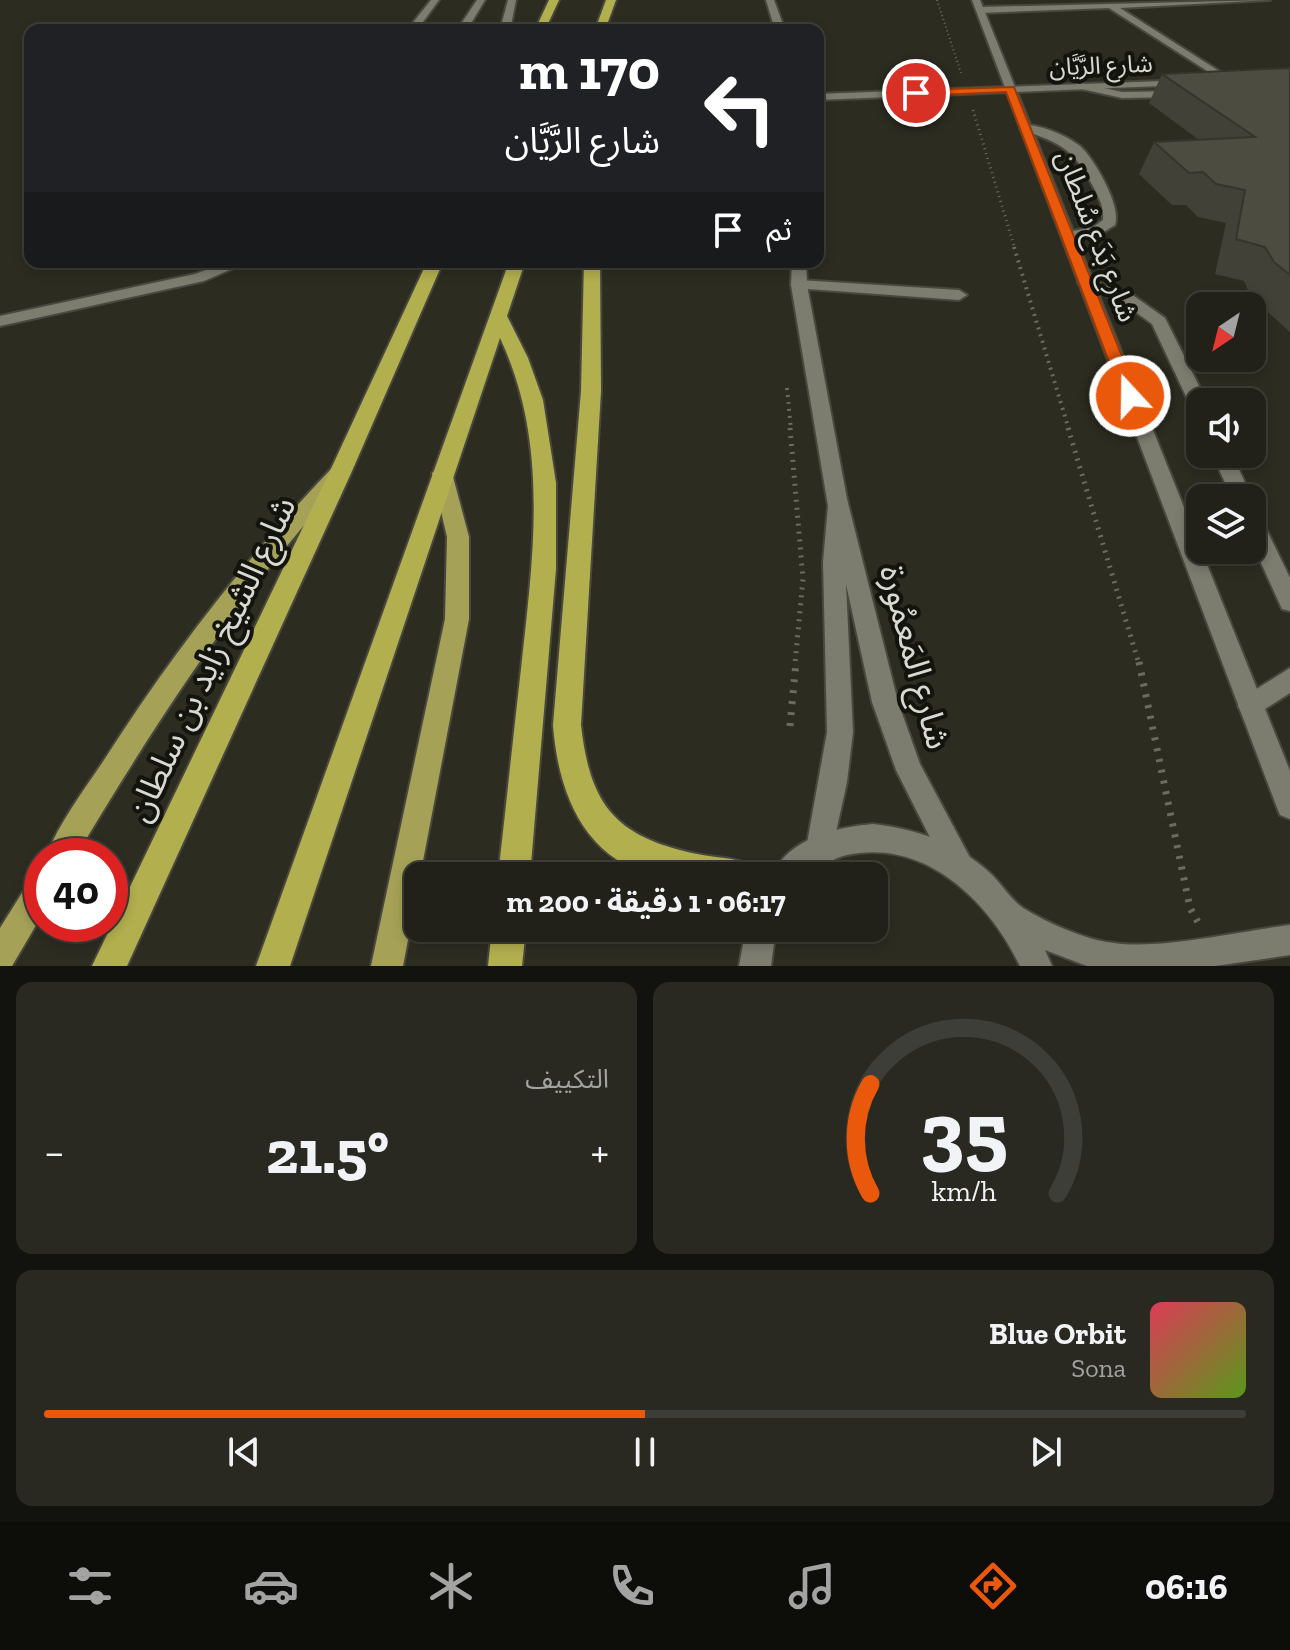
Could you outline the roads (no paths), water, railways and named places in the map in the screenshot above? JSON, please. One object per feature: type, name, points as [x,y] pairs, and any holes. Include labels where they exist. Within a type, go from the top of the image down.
[{"type":"highway","points":[[543,24],[554,0]]},
{"type":"highway","points":[[602,24],[611,0]]},
{"type":"highway","name":"شارع الشيخ زايد بن سلطان","points":[[109,966],[341,471],[432,268]]},
{"type":"highway","points":[[273,966],[515,268]]},
{"type":"highway","points":[[592,268],[591,391],[567,725],[573,778],[597,822],[632,852],[663,862]]},
{"type":"highway","points":[[498,316],[524,368],[534,398],[547,474],[544,575],[515,862]]},
{"type":"highway","points":[[505,966],[508,942]]},
{"type":"main road","name":"شارع الشيخ زايد بن سلطان","points":[[71,838],[165,685],[213,618],[257,562],[341,471]]},
{"type":"main road","points":[[387,966],[457,619],[458,537],[442,473]]},
{"type":"main road","points":[[0,957],[24,917]]},
{"type":"street","points":[[417,24],[435,0]]},
{"type":"street","points":[[466,24],[481,0]]},
{"type":"street","points":[[506,24],[512,0]]},
{"type":"street","points":[[770,0],[778,24]]},
{"type":"street","points":[[978,5],[1266,0]]},
{"type":"street","name":"شارع بَدَع سُلطان","points":[[978,5],[1290,805]]},
{"type":"street","points":[[1110,5],[1226,80]]},
{"type":"street","name":"شارع الرَّيَّان","points":[[824,97],[1240,80]]},
{"type":"street","points":[[1081,86],[1122,95],[1191,94]]},
{"type":"street","points":[[1221,93],[1236,92]]},
{"type":"street","points":[[1024,127],[1066,141],[1082,152],[1111,210],[1110,222],[1105,226],[1068,236]]},
{"type":"street","points":[[0,321],[199,278],[225,268]]},
{"type":"street","name":"شارع المَعمُورة","points":[[799,268],[799,285],[837,499],[896,735],[909,770],[961,869]]},
{"type":"street","points":[[1086,283],[1128,299],[1159,321],[1191,388]]},
{"type":"street","points":[[799,285],[959,295]]},
{"type":"street","name":"شارع المَعمُورة","points":[[820,849],[841,718],[834,587],[837,499]]},
{"type":"street","points":[[1266,550],[1290,602]]},
{"type":"street","points":[[1251,706],[1290,679]]},
{"type":"street","points":[[804,862],[820,849],[846,841],[875,838],[903,841],[932,852],[961,869],[987,891],[1010,917],[1036,966]]},
{"type":"street","points":[[1010,917],[1063,943],[1114,959],[1178,956],[1290,940]]},
{"type":"street","points":[[755,966],[759,942]]}]
